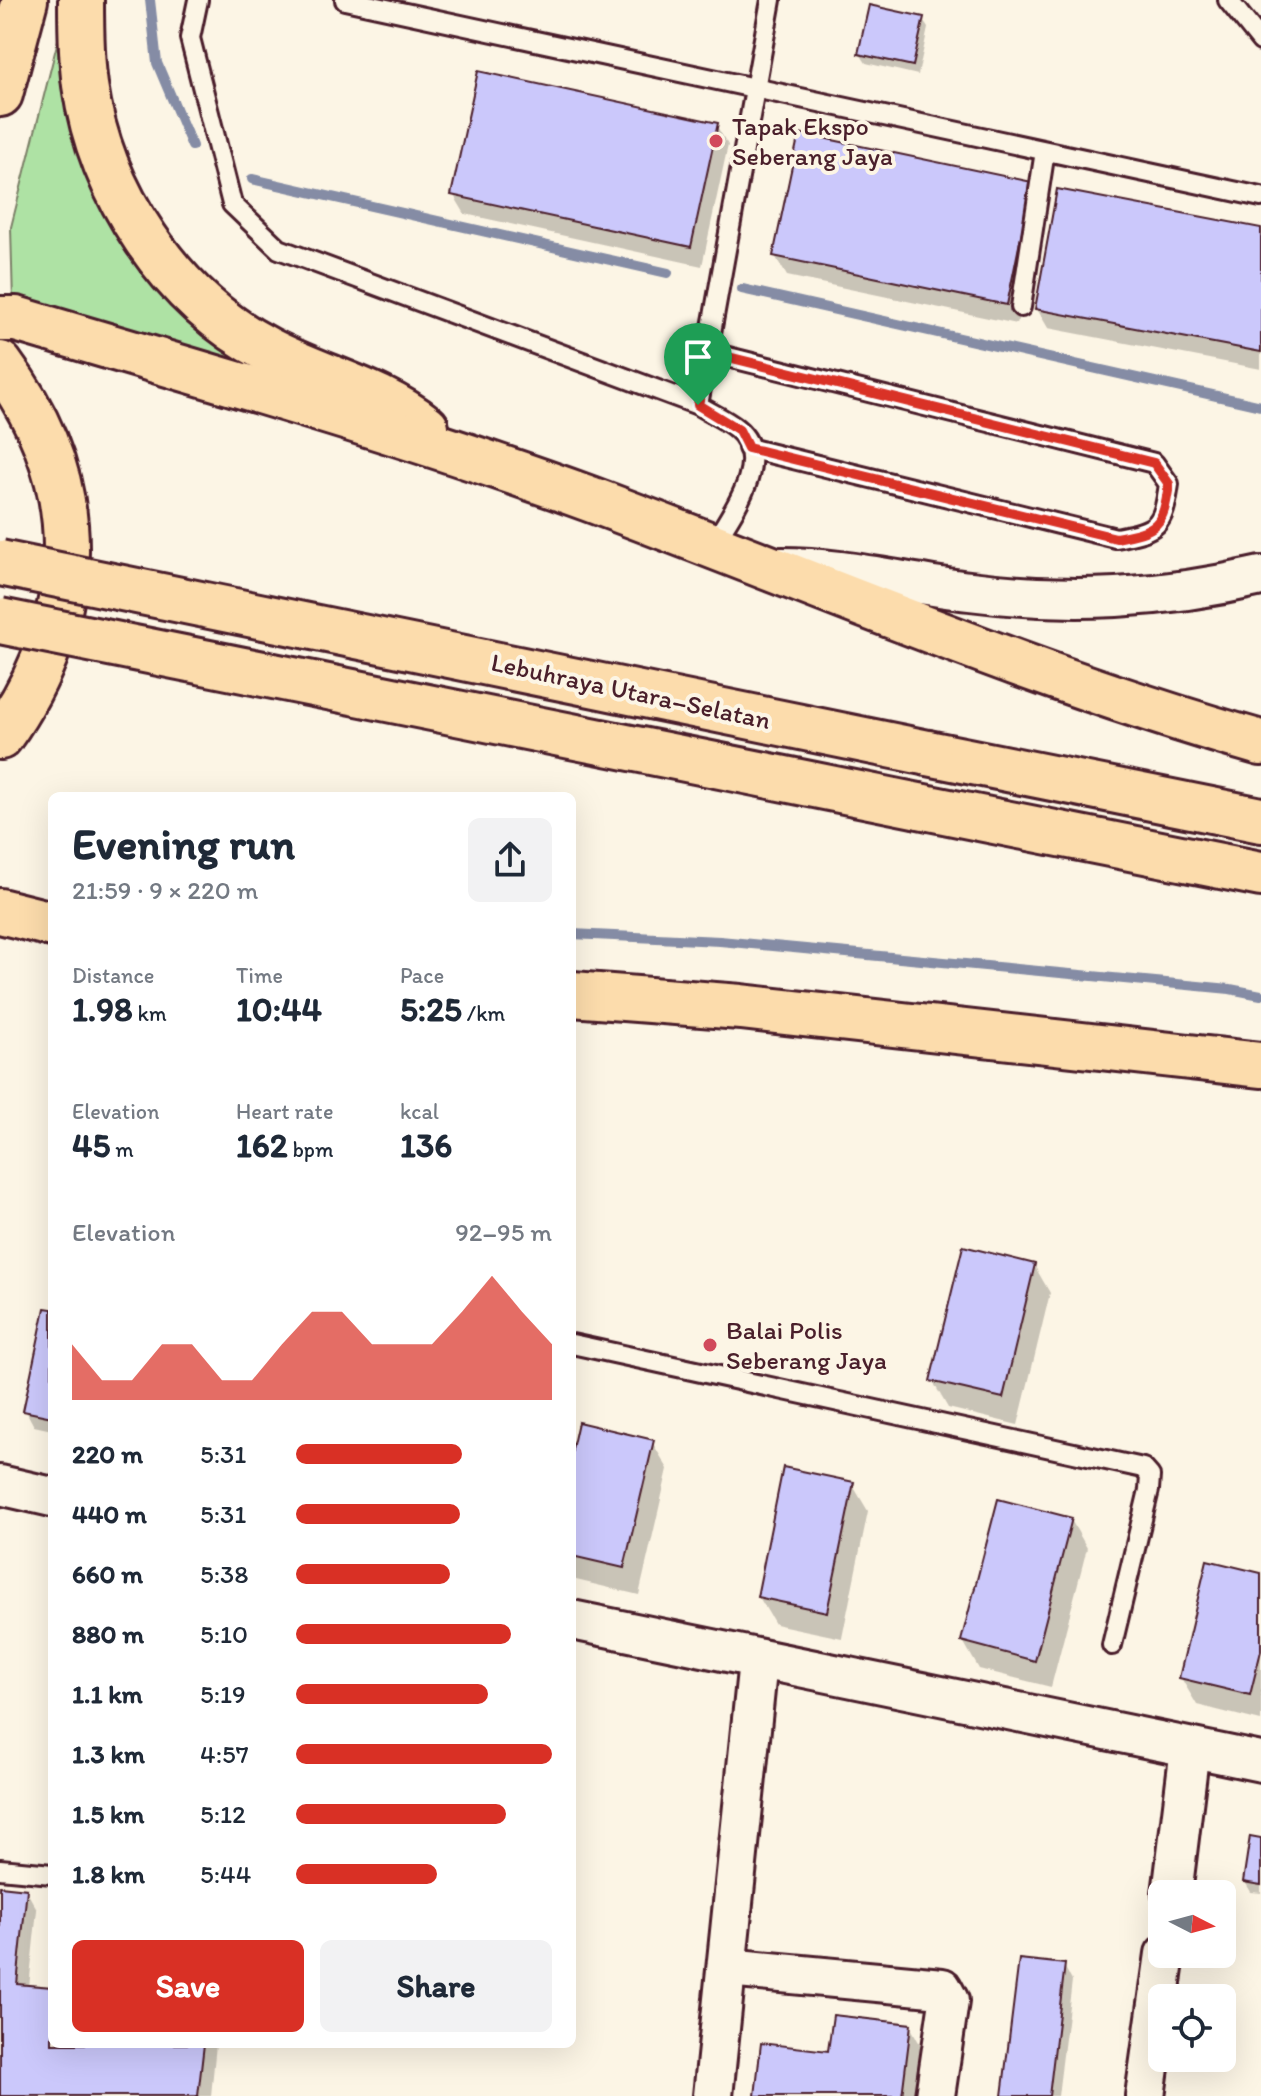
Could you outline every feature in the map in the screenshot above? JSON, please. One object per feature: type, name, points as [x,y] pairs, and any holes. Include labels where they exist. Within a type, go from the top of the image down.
[{"type":"highway","points":[[0,94],[25,0]]},
{"type":"highway","points":[[81,0],[85,86],[95,131],[125,204],[171,272],[198,300],[264,349],[372,392],[403,409],[447,448]]},
{"type":"highway","points":[[0,319],[16,319],[447,448],[712,546],[967,647],[1169,717],[1261,743]]},
{"type":"highway","points":[[0,364],[40,428],[55,467],[67,548],[56,631],[42,669],[0,737]]},
{"type":"highway","name":"Lebuhraya Utara–Selatan","points":[[0,563],[1261,820]]},
{"type":"highway","points":[[0,621],[1261,874]]},
{"type":"highway","points":[[0,911],[48,923]]},
{"type":"highway","points":[[0,927],[48,924]]},
{"type":"highway","points":[[576,994],[741,1007],[1261,1065]]},
{"type":"street","points":[[759,567],[819,567],[967,591],[1073,601],[1155,596],[1261,576]]},
{"type":"street","points":[[0,1485],[48,1496]]},
{"type":"street","points":[[576,1621],[758,1661],[1261,1762]]},
{"type":"street","points":[[713,2096],[758,1661]]},
{"type":"street","points":[[1174,1880],[1190,1748]]},
{"type":"street","points":[[727,1968],[942,1988],[949,2001],[935,2096]]},
{"type":"street","points":[[1145,2096],[1163,1968]]},
{"type":"lane","points":[[198,0],[190,38],[232,204],[279,249],[698,405],[739,430],[748,448],[749,482],[712,546]]},
{"type":"lane","points":[[345,0],[1261,197]]},
{"type":"lane","points":[[698,405],[771,0]]},
{"type":"lane","points":[[1228,0],[1261,41]]},
{"type":"lane","points":[[1021,307],[1045,151]]},
{"type":"lane","points":[[708,352],[1154,463],[1169,484],[1164,517],[1149,532],[1116,538],[748,448]]},
{"type":"lane","points":[[576,1345],[1143,1468],[1150,1476],[1149,1490],[1112,1645]]},
{"type":"lane","points":[[0,1869],[48,1874]]},
{"type":"green space","points":[[68,0],[89,173],[298,393],[13,303],[11,227]]},
{"type":"building","points":[[869,5],[924,17],[913,66],[858,54]]},
{"type":"building","points":[[478,71],[718,123],[691,247],[451,195]]},
{"type":"building","points":[[799,133],[1032,182],[1007,305],[773,256]]},
{"type":"building","points":[[1057,189],[1261,228],[1261,352],[1035,309]]},
{"type":"building","points":[[963,1246],[1035,1264],[1003,1398],[930,1381]]},
{"type":"building","points":[[45,1308],[48,1308],[48,1416],[23,1411]]},
{"type":"building","points":[[578,1422],[654,1440],[624,1568],[576,1557]]},
{"type":"building","points":[[783,1467],[854,1482],[827,1612],[757,1597]]},
{"type":"building","points":[[998,1499],[1072,1518],[1035,1661],[961,1641]]},
{"type":"building","points":[[1207,1560],[1261,1573],[1261,1651],[1250,1695],[1179,1678]]},
{"type":"building","points":[[1250,1836],[1261,1838],[1261,1885],[1243,1882]]},
{"type":"building","points":[[0,1886],[27,1889],[17,1984],[48,1987],[48,2048],[204,2048],[198,2096],[0,2096]]},
{"type":"building","points":[[1019,1959],[1065,1964],[1049,2096],[1002,2096]]},
{"type":"building","points":[[833,2015],[911,2024],[902,2096],[755,2096],[761,2043],[828,2051]]},
{"type":"waterway","points":[[150,0],[157,63],[192,146]]},
{"type":"waterway","points":[[252,179],[668,273]]},
{"type":"waterway","points":[[742,289],[1261,406]]},
{"type":"waterway","points":[[576,934],[720,941],[1230,989],[1261,995]]},
{"type":"place","name":"Tapak Ekspo Seberang Jaya","points":[[716,141]]},
{"type":"place","name":"Balai Polis Seberang Jaya","points":[[710,1345]]},
{"type":"route","points":[[708,352],[1154,463],[1169,484],[1164,517],[1149,532],[1116,538],[748,448],[739,430],[698,405],[708,352]]}]
